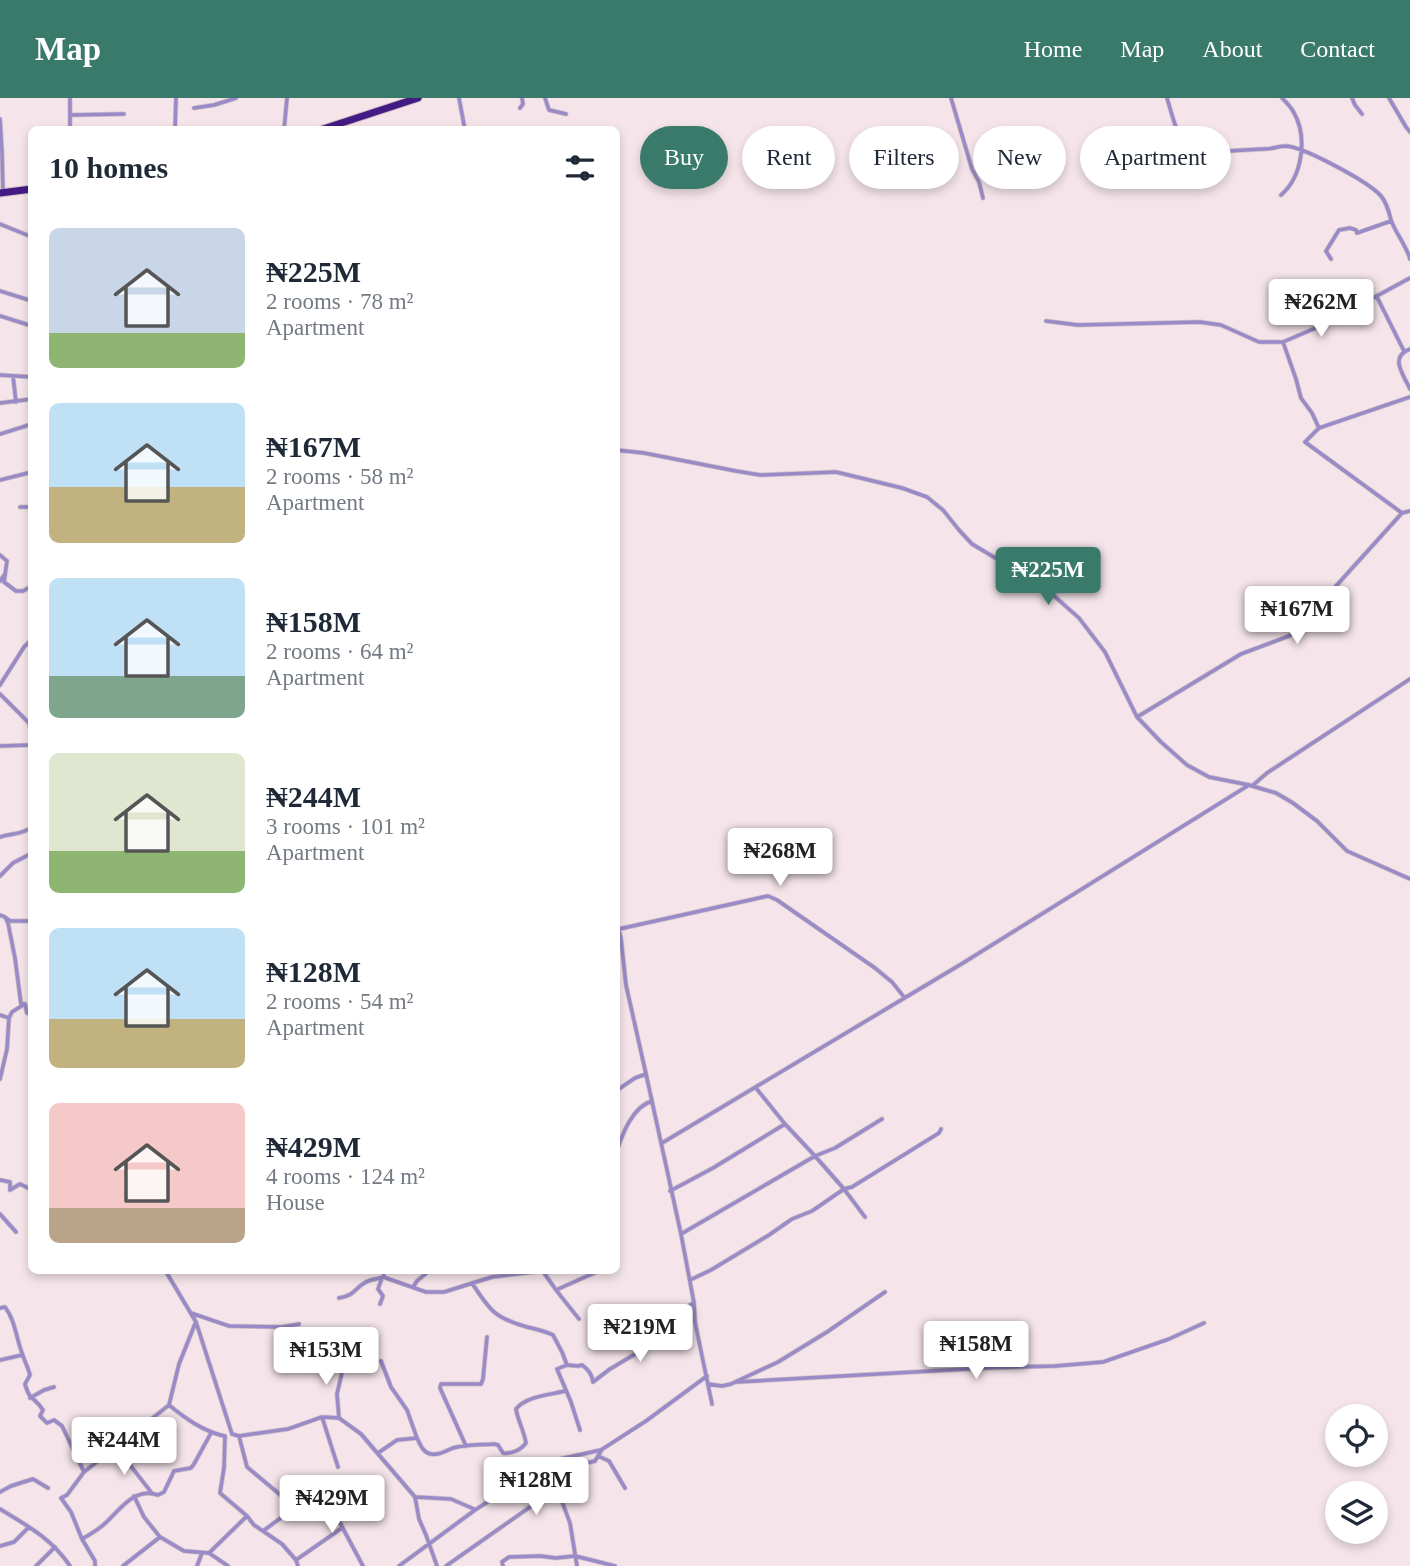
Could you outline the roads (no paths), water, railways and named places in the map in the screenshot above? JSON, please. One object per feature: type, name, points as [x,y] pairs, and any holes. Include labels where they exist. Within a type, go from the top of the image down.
[{"type":"highway","points":[[342,126],[418,98]]},
{"type":"highway","points":[[1,193],[28,190]]},
{"type":"street","points":[[69,98],[70,126]]},
{"type":"street","points":[[175,126],[176,98]]},
{"type":"street","points":[[194,108],[236,98]]},
{"type":"street","points":[[284,126],[287,98]]},
{"type":"street","points":[[459,98],[464,126]]},
{"type":"street","points":[[520,108],[523,98]]},
{"type":"street","points":[[545,98],[549,110],[566,114]]},
{"type":"street","points":[[951,98],[983,198]]},
{"type":"street","points":[[1167,98],[1178,133],[1195,153],[1289,146],[1343,170],[1374,189],[1384,200],[1410,259]]},
{"type":"street","points":[[1281,195],[1289,188],[1302,150],[1293,111],[1282,98]]},
{"type":"street","points":[[1352,98],[1362,114]]},
{"type":"street","points":[[1389,98],[1410,132]]},
{"type":"street","points":[[71,115],[124,114]]},
{"type":"street","points":[[0,119],[1,193]]},
{"type":"street","points":[[1331,259],[1326,251],[1339,230],[1350,228],[1357,233],[1391,221]]},
{"type":"street","points":[[0,225],[28,236]]},
{"type":"street","points":[[1046,321],[1078,325],[1200,322],[1221,326],[1259,342],[1283,342],[1325,324],[1410,278]]},
{"type":"street","points":[[0,291],[28,300]]},
{"type":"street","points":[[1376,296],[1404,351]]},
{"type":"street","points":[[0,316],[28,325]]},
{"type":"street","points":[[1283,342],[1301,398],[1319,428]]},
{"type":"street","points":[[1410,349],[1399,356],[1398,364],[1410,389]]},
{"type":"street","points":[[0,375],[28,377]]},
{"type":"street","points":[[13,376],[16,402]]},
{"type":"street","points":[[1402,513],[1305,442],[1319,428],[1410,397]]},
{"type":"street","points":[[0,403],[28,400]]},
{"type":"street","points":[[0,434],[28,425]]},
{"type":"street","points":[[620,450],[760,475],[836,472],[927,497],[943,510],[972,544],[1044,587],[1079,618],[1105,652],[1137,717],[1187,765],[1209,777],[1276,793],[1317,821],[1347,851],[1410,879]]},
{"type":"street","points":[[0,480],[28,473]]},
{"type":"street","points":[[20,507],[28,507]]},
{"type":"street","points":[[1137,717],[1241,654],[1289,636],[1315,622],[1321,601],[1329,598],[1336,586],[1402,513],[1410,511]]},
{"type":"street","points":[[0,555],[7,561],[4,582],[16,591],[28,588]]},
{"type":"street","points":[[0,581],[6,572]]},
{"type":"street","points":[[0,685],[28,643]]},
{"type":"street","points":[[662,1143],[1251,785],[1410,679]]},
{"type":"street","points":[[0,694],[28,721]]},
{"type":"street","points":[[0,746],[28,745]]},
{"type":"street","points":[[0,837],[28,830]]},
{"type":"street","points":[[0,876],[13,863],[28,855]]},
{"type":"street","points":[[620,929],[768,896],[875,968],[892,982],[904,997]]},
{"type":"street","points":[[3,916],[9,922],[20,1004],[25,1004]]},
{"type":"street","points":[[9,922],[28,921]]},
{"type":"street","points":[[620,937],[626,985],[681,1234],[712,1404]]},
{"type":"street","points":[[25,1004],[28,1013]]},
{"type":"street","points":[[0,1079],[7,1049],[9,1018],[12,1012],[25,1004]]},
{"type":"street","points":[[0,1015],[9,1018]]},
{"type":"street","points":[[620,1088],[646,1074]]},
{"type":"street","points":[[756,1088],[865,1217]]},
{"type":"street","points":[[620,1142],[640,1107],[652,1101]]},
{"type":"street","points":[[681,1234],[882,1119]]},
{"type":"street","points":[[670,1191],[785,1124]]},
{"type":"street","points":[[690,1280],[877,1172],[939,1133],[941,1129]]},
{"type":"street","points":[[0,1180],[10,1182],[10,1190],[20,1184],[28,1188]]},
{"type":"street","points":[[0,1214],[16,1232]]},
{"type":"street","points":[[167,1274],[196,1322],[232,1434]]},
{"type":"street","points":[[380,1304],[383,1296],[378,1289],[383,1274]]},
{"type":"street","points":[[414,1287],[417,1280],[425,1274]]},
{"type":"street","points":[[339,1298],[352,1295],[369,1280],[383,1278],[426,1292],[444,1292],[492,1276],[509,1274]]},
{"type":"street","points":[[545,1274],[579,1319]]},
{"type":"street","points":[[556,1290],[592,1274]]},
{"type":"street","points":[[472,1283],[486,1305],[498,1317],[554,1335],[567,1365]]},
{"type":"street","points":[[708,1384],[722,1386],[736,1382],[778,1362],[885,1292]]},
{"type":"street","points":[[580,1430],[557,1369],[567,1365],[582,1365],[588,1369],[593,1382],[647,1347],[675,1312],[694,1303]]},
{"type":"street","points":[[0,1308],[5,1307],[9,1311],[17,1333],[30,1375],[25,1384],[30,1398],[38,1402],[43,1409],[40,1416],[47,1423],[54,1420],[62,1426],[84,1472]]},
{"type":"street","points":[[190,1313],[229,1326],[282,1328],[299,1324]]},
{"type":"street","points":[[95,1566],[95,1560],[82,1539],[71,1512],[61,1498],[67,1495],[84,1472],[169,1405],[179,1364],[196,1322]]},
{"type":"street","points":[[736,1382],[1103,1362],[1169,1339],[1204,1323]]},
{"type":"street","points":[[466,1446],[440,1384],[481,1384],[487,1337]]},
{"type":"street","points":[[0,1360],[22,1355]]},
{"type":"street","points":[[303,1366],[318,1361],[343,1368],[337,1394],[339,1418]]},
{"type":"street","points":[[381,1361],[391,1387],[407,1410],[416,1438],[423,1450],[431,1454],[466,1446],[498,1445],[503,1453],[509,1454],[526,1443],[516,1409],[519,1405],[530,1399],[565,1391]]},
{"type":"street","points":[[399,1566],[475,1510],[560,1459],[601,1450],[707,1376]]},
{"type":"street","points":[[30,1398],[54,1387]]},
{"type":"street","points":[[169,1405],[189,1421],[211,1433],[225,1436],[288,1429],[322,1417],[339,1418],[361,1434],[415,1497],[419,1519],[437,1566]]},
{"type":"street","points":[[322,1417],[338,1467]]},
{"type":"street","points":[[145,1424],[166,1447]]},
{"type":"street","points":[[82,1539],[102,1527],[134,1496],[164,1492],[174,1471],[191,1468],[211,1433]]},
{"type":"street","points":[[225,1436],[220,1493],[254,1525],[282,1544],[298,1566]]},
{"type":"street","points":[[239,1436],[247,1467],[296,1508]]},
{"type":"street","points":[[378,1454],[397,1440],[416,1438]]},
{"type":"street","points":[[116,1447],[151,1492]]},
{"type":"street","points":[[446,1566],[557,1488],[574,1466],[593,1462],[601,1450]]},
{"type":"street","points":[[598,1456],[609,1461],[625,1488]]},
{"type":"street","points":[[0,1492],[33,1479],[48,1488]]},
{"type":"street","points":[[557,1488],[570,1523],[577,1566]]},
{"type":"street","points":[[263,1531],[296,1508],[311,1502],[324,1490],[328,1491],[342,1528],[363,1566]]},
{"type":"street","points":[[134,1496],[144,1517],[160,1537],[184,1551],[208,1553],[228,1566]]},
{"type":"street","points":[[415,1497],[451,1499],[475,1510]]},
{"type":"street","points":[[0,1510],[55,1547],[70,1566]]},
{"type":"street","points":[[208,1553],[247,1516]]},
{"type":"street","points":[[0,1546],[14,1542],[29,1527]]},
{"type":"street","points":[[296,1560],[342,1528]]},
{"type":"street","points":[[123,1566],[160,1537]]},
{"type":"street","points":[[36,1566],[55,1547]]},
{"type":"street","points":[[197,1566],[201,1553]]},
{"type":"street","points":[[503,1566],[502,1562],[509,1557],[540,1556],[575,1556],[615,1566]]}]
